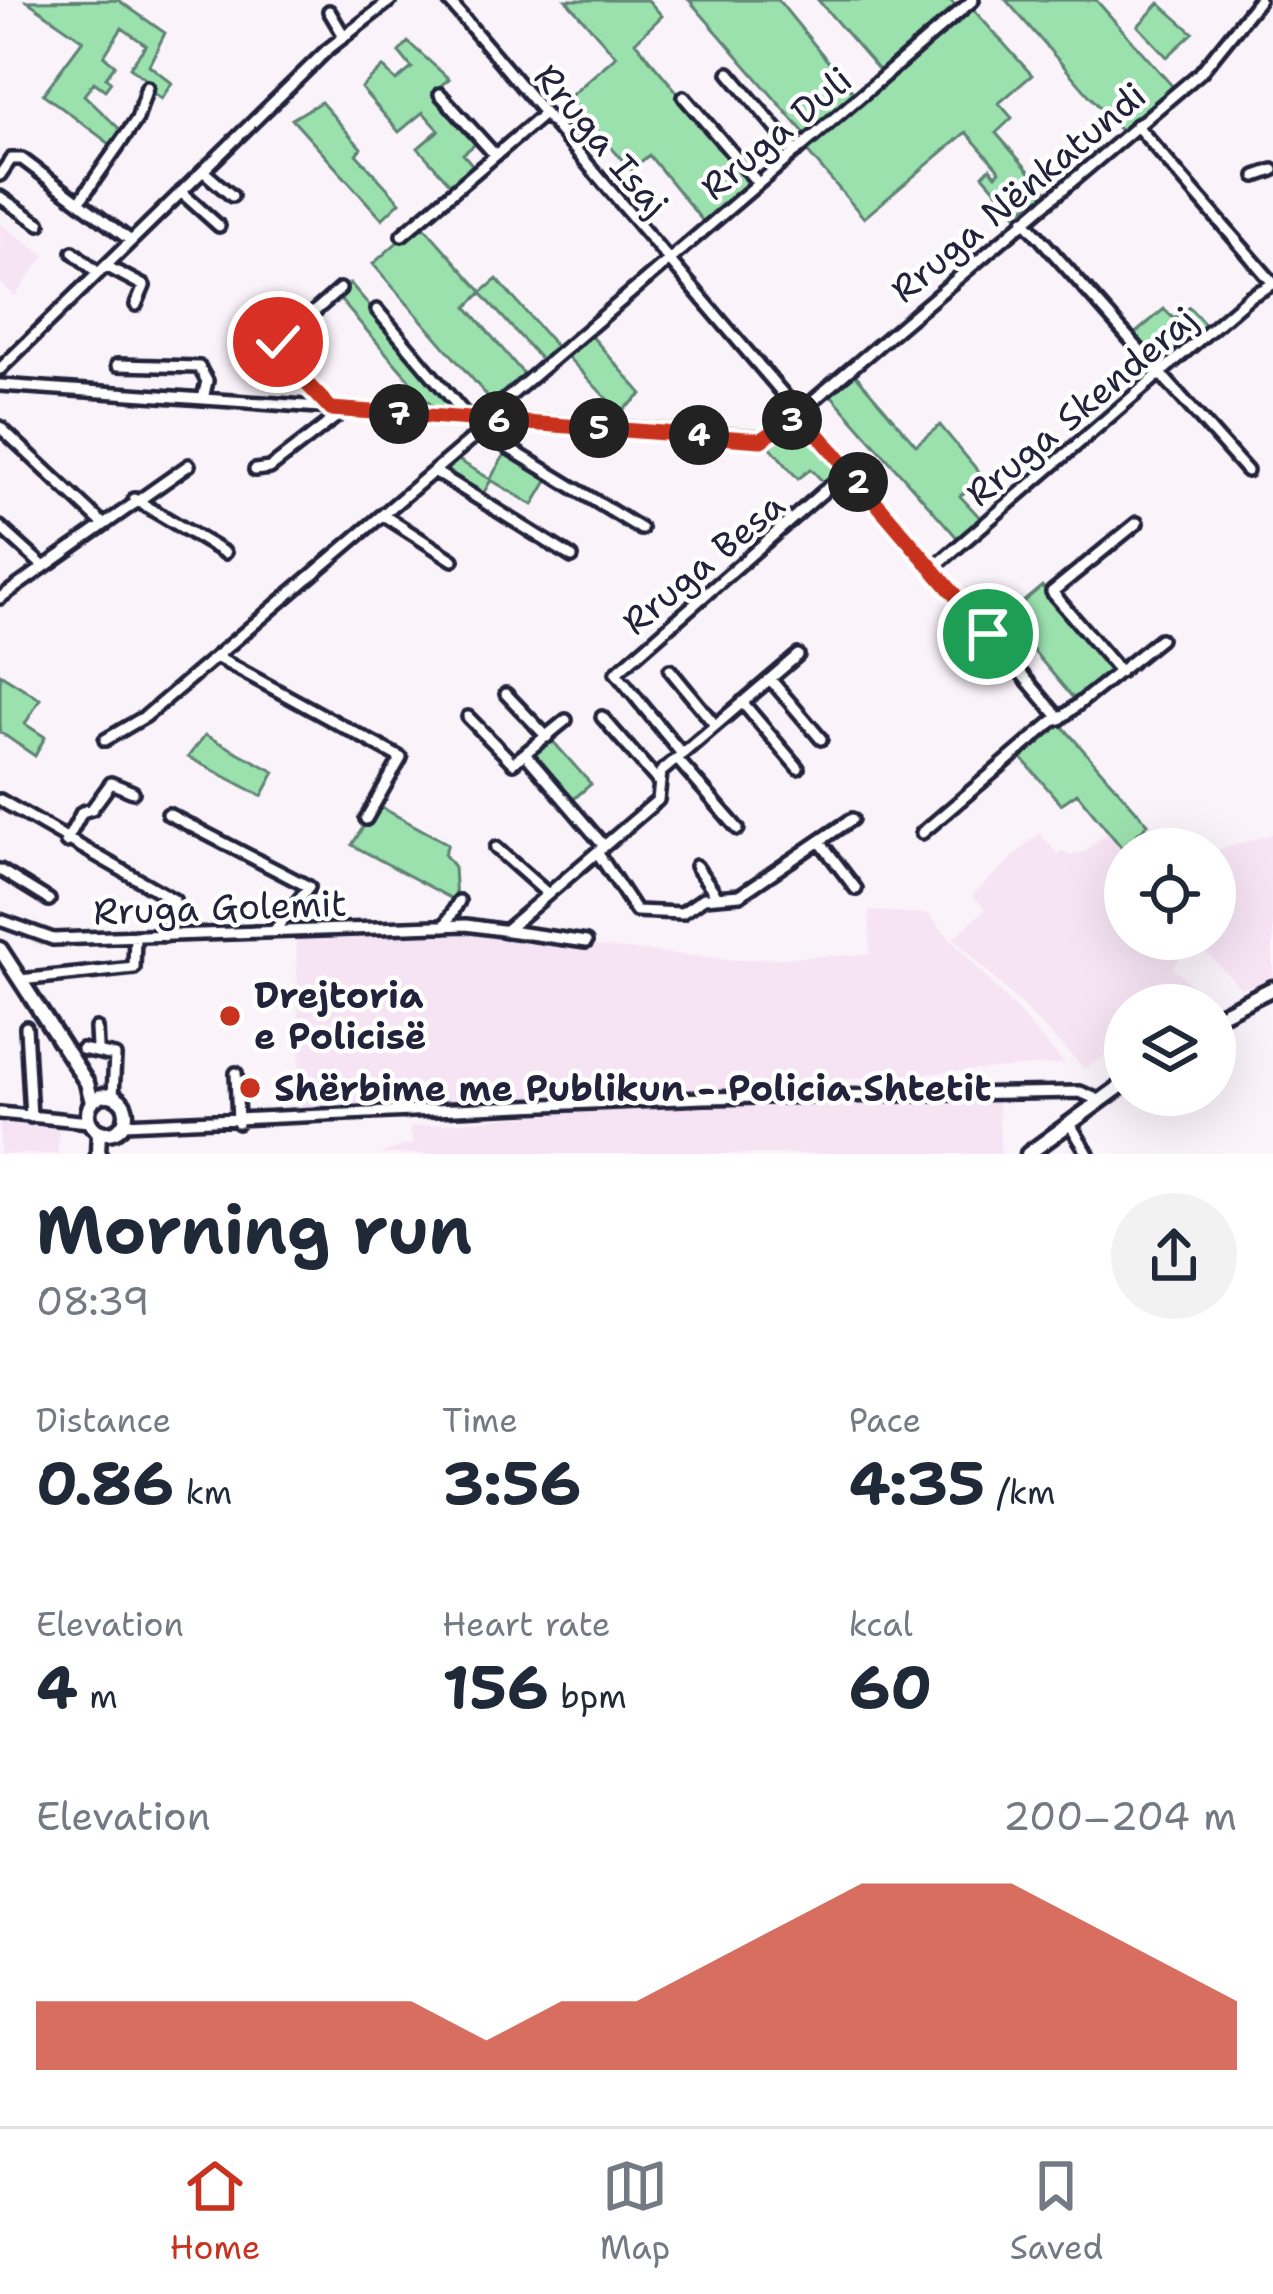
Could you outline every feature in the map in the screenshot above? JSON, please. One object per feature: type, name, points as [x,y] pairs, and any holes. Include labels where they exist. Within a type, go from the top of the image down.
[{"type":"main road","points":[[0,950],[87,1083],[97,1114],[99,1151]]},
{"type":"main road","points":[[1236,1006],[1273,988]]},
{"type":"main road","points":[[1028,1154],[1104,1099]]},
{"type":"main road","points":[[97,1114],[130,1118]]},
{"type":"main road","points":[[97,1114],[130,1118]]},
{"type":"street","points":[[0,369],[344,36],[392,0]]},
{"type":"street","name":"Rruga Isaj","points":[[448,0],[1059,718]]},
{"type":"street","name":"Rruga Duli","points":[[105,740],[146,716],[216,658],[974,0]]},
{"type":"street","name":"Rruga Nënkatundi","points":[[0,385],[469,418],[482,425],[761,440],[800,413],[1211,62],[1259,0]]},
{"type":"street","points":[[329,11],[344,36]]},
{"type":"street","points":[[728,74],[796,152]]},
{"type":"street","points":[[79,202],[137,119],[147,88]]},
{"type":"street","points":[[440,94],[495,155]]},
{"type":"street","points":[[684,98],[758,184]]},
{"type":"street","points":[[402,235],[544,114]]},
{"type":"street","points":[[1136,125],[1271,287]]},
{"type":"street","points":[[0,175],[11,159],[22,159],[131,241]]},
{"type":"street","points":[[1256,176],[1273,170]]},
{"type":"street","points":[[202,171],[232,196]]},
{"type":"street","points":[[181,192],[219,226]]},
{"type":"street","points":[[0,197],[40,224]]},
{"type":"street","points":[[1024,220],[1247,471]]},
{"type":"street","points":[[73,252],[144,286],[136,304]]},
{"type":"street","name":"Rruga Skenderaj","points":[[932,569],[1271,287]]},
{"type":"street","points":[[255,470],[270,468],[329,424],[334,409],[274,346],[340,289]]},
{"type":"street","points":[[377,310],[469,418]]},
{"type":"street","points":[[118,365],[199,368],[207,381],[202,400]]},
{"type":"street","points":[[482,425],[641,529]]},
{"type":"street","points":[[0,427],[101,522]]},
{"type":"street","points":[[0,598],[101,522],[189,465]]},
{"type":"street","name":"Rruga Besa","points":[[680,756],[616,673],[848,470]]},
{"type":"street","points":[[434,471],[572,557]]},
{"type":"street","points":[[134,500],[225,553]]},
{"type":"street","points":[[383,515],[453,560]]},
{"type":"street","points":[[1120,673],[1052,592],[1137,523]]},
{"type":"street","points":[[0,527],[42,566]]},
{"type":"street","points":[[922,833],[1160,639]]},
{"type":"street","points":[[657,780],[798,655]]},
{"type":"street","points":[[216,658],[399,756],[401,762],[366,819]]},
{"type":"street","points":[[670,670],[716,725]]},
{"type":"street","points":[[770,680],[821,739]]},
{"type":"street","points":[[506,694],[547,737]]},
{"type":"street","points":[[742,702],[798,767]]},
{"type":"street","points":[[468,717],[510,762],[526,755],[566,720]]},
{"type":"street","points":[[505,931],[658,800],[657,780],[602,717]]},
{"type":"street","points":[[526,755],[601,849],[641,914],[682,913],[717,896],[740,896],[852,820]]},
{"type":"street","points":[[680,756],[738,829]]},
{"type":"street","points":[[66,842],[82,812],[111,783],[133,792]]},
{"type":"street","points":[[0,800],[176,902],[165,936]]},
{"type":"street","points":[[168,814],[309,887],[273,933]]},
{"type":"street","points":[[821,843],[856,889]]},
{"type":"street","points":[[496,848],[548,894]]},
{"type":"street","points":[[696,866],[717,896]]},
{"type":"street","name":"Rruga Golemit","points":[[0,890],[4,874],[49,900]]},
{"type":"street","points":[[445,926],[459,901]]},
{"type":"street","name":"Rruga Golemit","points":[[0,920],[53,939],[445,926],[586,942]]},
{"type":"street","points":[[20,980],[134,968],[135,936]]},
{"type":"street","points":[[26,1027],[31,1117]]},
{"type":"street","points":[[96,1028],[97,1048]]},
{"type":"street","points":[[0,1113],[31,1117],[97,1114],[115,1056],[82,1048]]},
{"type":"street","points":[[236,1073],[238,1123]]},
{"type":"street","points":[[130,1118],[238,1123],[735,1097],[1080,1092],[1101,1101]]},
{"type":"street","points":[[1070,1124],[1088,1154]]},
{"type":"shaded area","points":[[0,223],[45,255],[15,296],[0,283]]},
{"type":"shaded area","points":[[1039,833],[1058,854],[1086,851],[1104,835],[1104,960],[1179,960],[1172,968],[1191,984],[1104,984],[1104,1056],[1085,1069],[954,938],[985,909],[972,895]]},
{"type":"shaded area","points":[[1273,834],[1273,979],[1241,988],[1214,960],[1236,960],[1236,845]]},
{"type":"shaded area","points":[[869,911],[928,914],[1065,1064],[301,1117],[296,935],[449,931],[734,960],[870,954]]},
{"type":"shaded area","points":[[998,1100],[1001,1154],[378,1154],[413,1143],[409,1127],[512,1117],[708,1104]]},
{"type":"shaded area","points":[[0,1119],[59,1126],[58,1154],[0,1154]]},
{"type":"green space","points":[[118,0],[165,33],[149,65],[172,83],[161,99],[149,90],[149,82],[130,67],[146,45],[122,28],[104,56],[115,65],[106,77],[111,82],[105,90],[94,82],[84,95],[125,134],[114,147],[43,94],[83,40],[27,1]]},
{"type":"green space","points":[[566,0],[648,0],[662,16],[635,42],[754,183],[706,225],[649,155],[631,170],[568,98],[616,56]]},
{"type":"green space","points":[[689,0],[778,0],[857,97],[808,137]]},
{"type":"green space","points":[[818,0],[950,0],[959,9],[883,75]]},
{"type":"green space","points":[[1006,0],[1096,0],[1174,88],[1121,132]]},
{"type":"green space","points":[[1159,3],[1193,33],[1167,57],[1138,26]]},
{"type":"green space","points":[[971,7],[1032,75],[999,103],[1012,118],[996,133],[1048,193],[1016,213],[983,175],[990,168],[996,175],[1000,171],[966,132],[864,218],[805,149]]},
{"type":"green space","points":[[408,42],[449,79],[434,91],[479,141],[463,154],[476,169],[453,187],[418,148],[439,130],[423,112],[399,132],[361,88],[383,67],[396,81],[412,68],[399,52]]},
{"type":"green space","points":[[321,102],[361,148],[356,154],[400,202],[382,219],[292,119]]},
{"type":"green space","points":[[420,222],[482,292],[497,279],[559,350],[544,363],[481,293],[467,307],[527,378],[495,405],[373,264]]},
{"type":"green space","points":[[350,283],[461,413],[438,413],[336,295]]},
{"type":"green space","points":[[1189,307],[1209,329],[1159,370],[1131,337],[1164,309],[1174,319]]},
{"type":"green space","points":[[589,333],[642,394],[620,413],[564,353]]},
{"type":"green space","points":[[854,373],[916,445],[940,425],[983,477],[960,496],[983,521],[960,541],[830,394]]},
{"type":"green space","points":[[799,420],[839,467],[827,486],[811,469],[798,479],[768,444]]},
{"type":"green space","points":[[508,449],[551,474],[533,505],[491,480],[480,499],[439,472],[453,457],[490,479]]},
{"type":"green space","points":[[1042,586],[1118,670],[1079,705],[1005,617]]},
{"type":"green space","points":[[0,674],[40,699],[25,724],[45,737],[35,756],[0,732]]},
{"type":"green space","points":[[1058,721],[1148,824],[1106,828],[1077,793],[1061,804],[1019,755]]},
{"type":"green space","points":[[205,735],[275,772],[262,796],[188,757]]},
{"type":"green space","points":[[550,738],[591,784],[569,803],[531,754]]},
{"type":"green space","points":[[377,805],[448,844],[444,854],[454,867],[456,901],[352,845]]},
{"type":"place","name":"Drejtoria e Policisë","points":[[230,1016]]},
{"type":"place","name":"Shërbime me Publikun - Policia Shtetit","points":[[250,1088]]},
{"type":"route","points":[[278,342],[275,350],[331,409],[761,440],[800,413],[988,634]]}]
